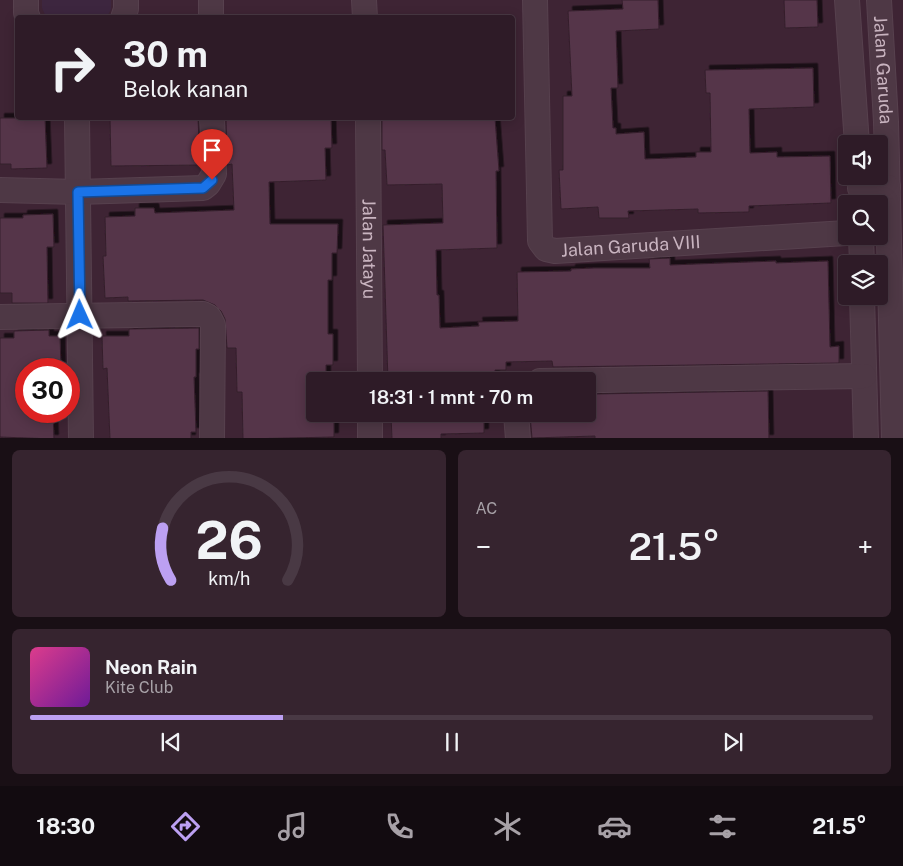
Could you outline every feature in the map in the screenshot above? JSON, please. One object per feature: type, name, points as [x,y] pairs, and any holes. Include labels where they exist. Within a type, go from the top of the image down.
[{"type":"street","points":[[26,0],[27,15]]},
{"type":"street","points":[[124,15],[126,0]]},
{"type":"street","points":[[211,0],[211,15]]},
{"type":"street","points":[[364,0],[364,15]]},
{"type":"street","name":"Jalan Garuda VIII","points":[[535,0],[540,241],[546,249],[555,251],[838,233]]},
{"type":"street","name":"Jalan Garuda","points":[[848,0],[856,135]]},
{"type":"street","name":"Jalan Garuda","points":[[879,0],[895,121],[888,187],[896,259],[891,332],[898,391],[894,438]]},
{"type":"street","points":[[77,120],[81,438]]},
{"type":"street","points":[[0,190],[78,192],[203,188],[212,180],[214,174],[212,120]]},
{"type":"street","name":"Jalan Jatayu","points":[[368,120],[370,372]]},
{"type":"street","points":[[860,189],[888,187]]},
{"type":"street","points":[[862,305],[866,438]]},
{"type":"street","points":[[0,316],[203,314],[209,317],[213,325],[212,438]]},
{"type":"street","points":[[863,331],[891,332]]},
{"type":"street","points":[[596,380],[864,376]]},
{"type":"street","points":[[370,422],[370,438]]},
{"type":"street","points":[[517,422],[518,438]]},
{"type":"shaded area","points":[[42,0],[111,0],[111,9],[108,15],[45,15],[42,8]]},
{"type":"building","points":[[622,0],[658,0],[659,29],[616,31],[618,88],[611,88],[613,128],[616,128],[616,134],[644,132],[645,159],[696,157],[696,152],[711,152],[710,93],[706,93],[705,70],[813,68],[814,107],[749,109],[750,153],[777,152],[777,157],[830,156],[831,203],[749,206],[749,212],[698,213],[698,209],[628,211],[629,218],[599,218],[598,207],[561,209],[559,170],[563,170],[563,96],[572,96],[568,11],[623,9]]},
{"type":"building","points":[[784,0],[817,0],[818,27],[785,28]]},
{"type":"building","points":[[0,118],[45,120],[47,168],[11,169],[11,164],[0,164]]},
{"type":"building","points":[[110,120],[198,120],[200,165],[111,166]]},
{"type":"building","points":[[226,120],[331,120],[332,148],[325,148],[326,180],[269,182],[270,224],[338,224],[337,253],[332,253],[332,280],[328,280],[328,334],[333,334],[333,365],[326,365],[326,372],[306,372],[306,422],[334,422],[334,437],[243,438],[242,392],[237,392],[236,348],[227,348],[225,319],[215,305],[203,300],[128,301],[128,297],[105,298],[103,256],[106,256],[105,217],[135,216],[135,208],[154,208],[155,213],[234,210],[232,164],[227,165]]},
{"type":"building","points":[[382,120],[495,120],[499,171],[496,171],[497,248],[436,250],[440,328],[479,326],[478,322],[518,321],[517,272],[571,271],[571,269],[594,268],[650,268],[649,259],[670,258],[670,265],[828,261],[830,347],[839,346],[839,363],[553,367],[552,361],[506,362],[506,370],[495,370],[495,372],[388,372],[383,225],[443,223],[442,184],[387,185],[385,150],[382,150]]},
{"type":"building","points":[[53,214],[54,247],[47,247],[48,303],[12,303],[12,293],[0,293],[0,218],[23,218],[23,215]]},
{"type":"building","points":[[199,328],[199,349],[196,349],[196,377],[194,377],[196,432],[191,432],[191,438],[110,438],[107,368],[103,369],[102,336],[129,336],[129,329]]},
{"type":"building","points":[[49,330],[49,336],[60,336],[61,358],[15,358],[15,423],[53,423],[54,438],[0,437],[0,338],[14,338],[14,331]]},
{"type":"building","points":[[768,391],[769,438],[595,438],[595,436],[532,438],[531,422],[596,422],[596,394]]},
{"type":"building","points":[[391,422],[484,422],[484,433],[441,434],[441,438],[392,438]]},
{"type":"route","points":[[80,315],[78,192],[203,188],[212,180]]}]
